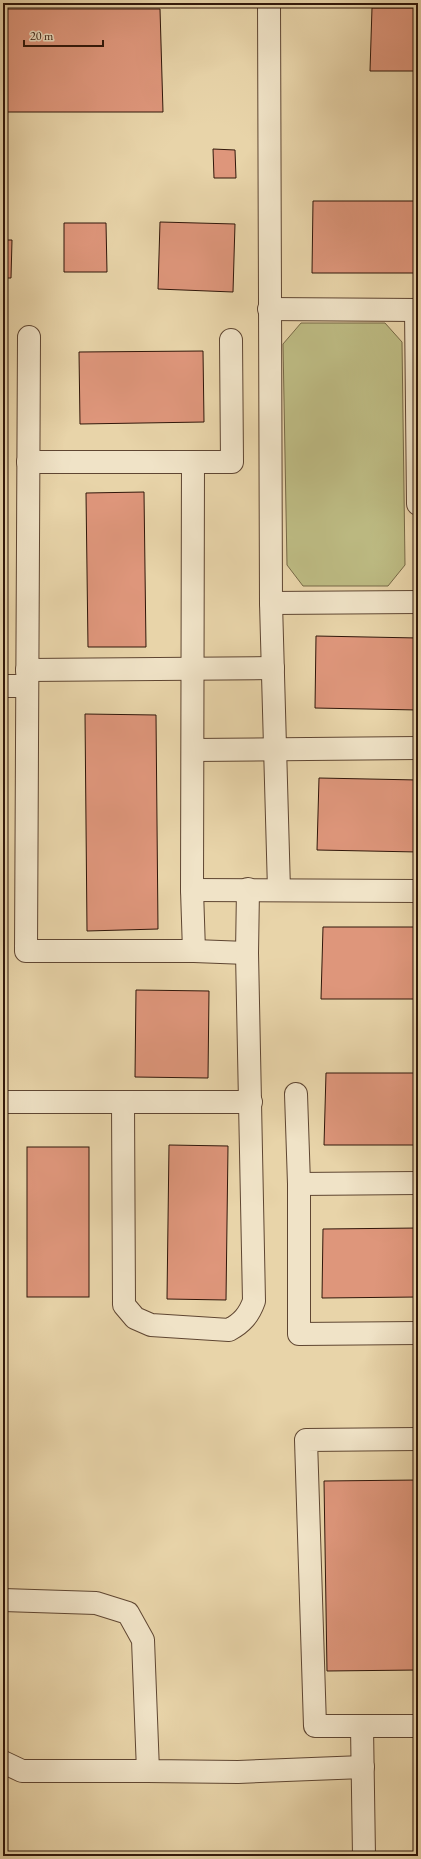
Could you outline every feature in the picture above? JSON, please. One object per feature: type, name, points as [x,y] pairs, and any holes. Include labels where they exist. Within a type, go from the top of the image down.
[{"type":"lane","points":[[269,3],[269,309],[272,525],[271,603],[279,890]]},
{"type":"lane","points":[[269,309],[417,310],[418,504]]},
{"type":"lane","points":[[29,337],[26,678],[26,951],[194,951],[247,953]]},
{"type":"lane","points":[[28,462],[232,462],[230,340]]},
{"type":"lane","points":[[193,462],[192,890],[194,951]]},
{"type":"lane","points":[[271,603],[418,602]]},
{"type":"lane","points":[[3,686],[26,678],[193,668],[273,668]]},
{"type":"lane","points":[[193,750],[418,748]]},
{"type":"lane","points":[[192,890],[248,889],[418,891]]},
{"type":"lane","points":[[123,1102],[124,1305],[135,1318],[151,1325],[229,1330],[239,1324],[250,1313],[254,1301],[247,953],[248,889]]},
{"type":"lane","points":[[296,1094],[299,1184],[299,1334],[418,1333]]},
{"type":"lane","points":[[3,1102],[251,1102]]},
{"type":"lane","points":[[299,1184],[418,1183]]},
{"type":"lane","points":[[418,1439],[306,1440],[315,1726],[418,1726]]},
{"type":"lane","points":[[3,1600],[96,1603],[128,1613],[143,1640],[148,1771]]},
{"type":"lane","points":[[362,1726],[364,1856]]},
{"type":"lane","points":[[3,1762],[22,1771],[238,1772],[363,1767]]},
{"type":"shaded area","points":[[301,323],[385,323],[402,342],[405,565],[388,586],[303,586],[287,565],[283,344]]},
{"type":"building","points":[[372,8],[418,8],[418,71],[370,71]]},
{"type":"building","points":[[3,9],[160,9],[163,112],[3,112]]},
{"type":"building","points":[[213,149],[235,150],[236,178],[214,178]]},
{"type":"building","points":[[313,201],[418,201],[418,273],[312,273]]},
{"type":"building","points":[[160,222],[235,224],[233,292],[158,289]]},
{"type":"building","points":[[64,223],[106,223],[107,272],[64,272]]},
{"type":"building","points":[[3,240],[12,240],[11,278],[3,278]]},
{"type":"building","points":[[203,351],[204,422],[80,424],[79,352]]},
{"type":"building","points":[[144,492],[146,647],[88,647],[86,493]]},
{"type":"building","points":[[316,636],[418,638],[418,710],[315,708]]},
{"type":"building","points":[[85,714],[156,715],[158,929],[87,931]]},
{"type":"building","points":[[319,778],[418,780],[418,852],[317,850]]},
{"type":"building","points":[[323,927],[418,927],[418,999],[321,999]]},
{"type":"building","points":[[136,990],[209,991],[208,1078],[135,1077]]},
{"type":"building","points":[[326,1073],[418,1073],[418,1145],[324,1145]]},
{"type":"building","points":[[169,1145],[228,1146],[226,1300],[167,1299]]},
{"type":"building","points":[[27,1147],[89,1147],[89,1297],[27,1297]]},
{"type":"building","points":[[418,1228],[418,1297],[322,1298],[323,1229]]},
{"type":"building","points":[[418,1480],[418,1670],[327,1671],[324,1481]]}]
